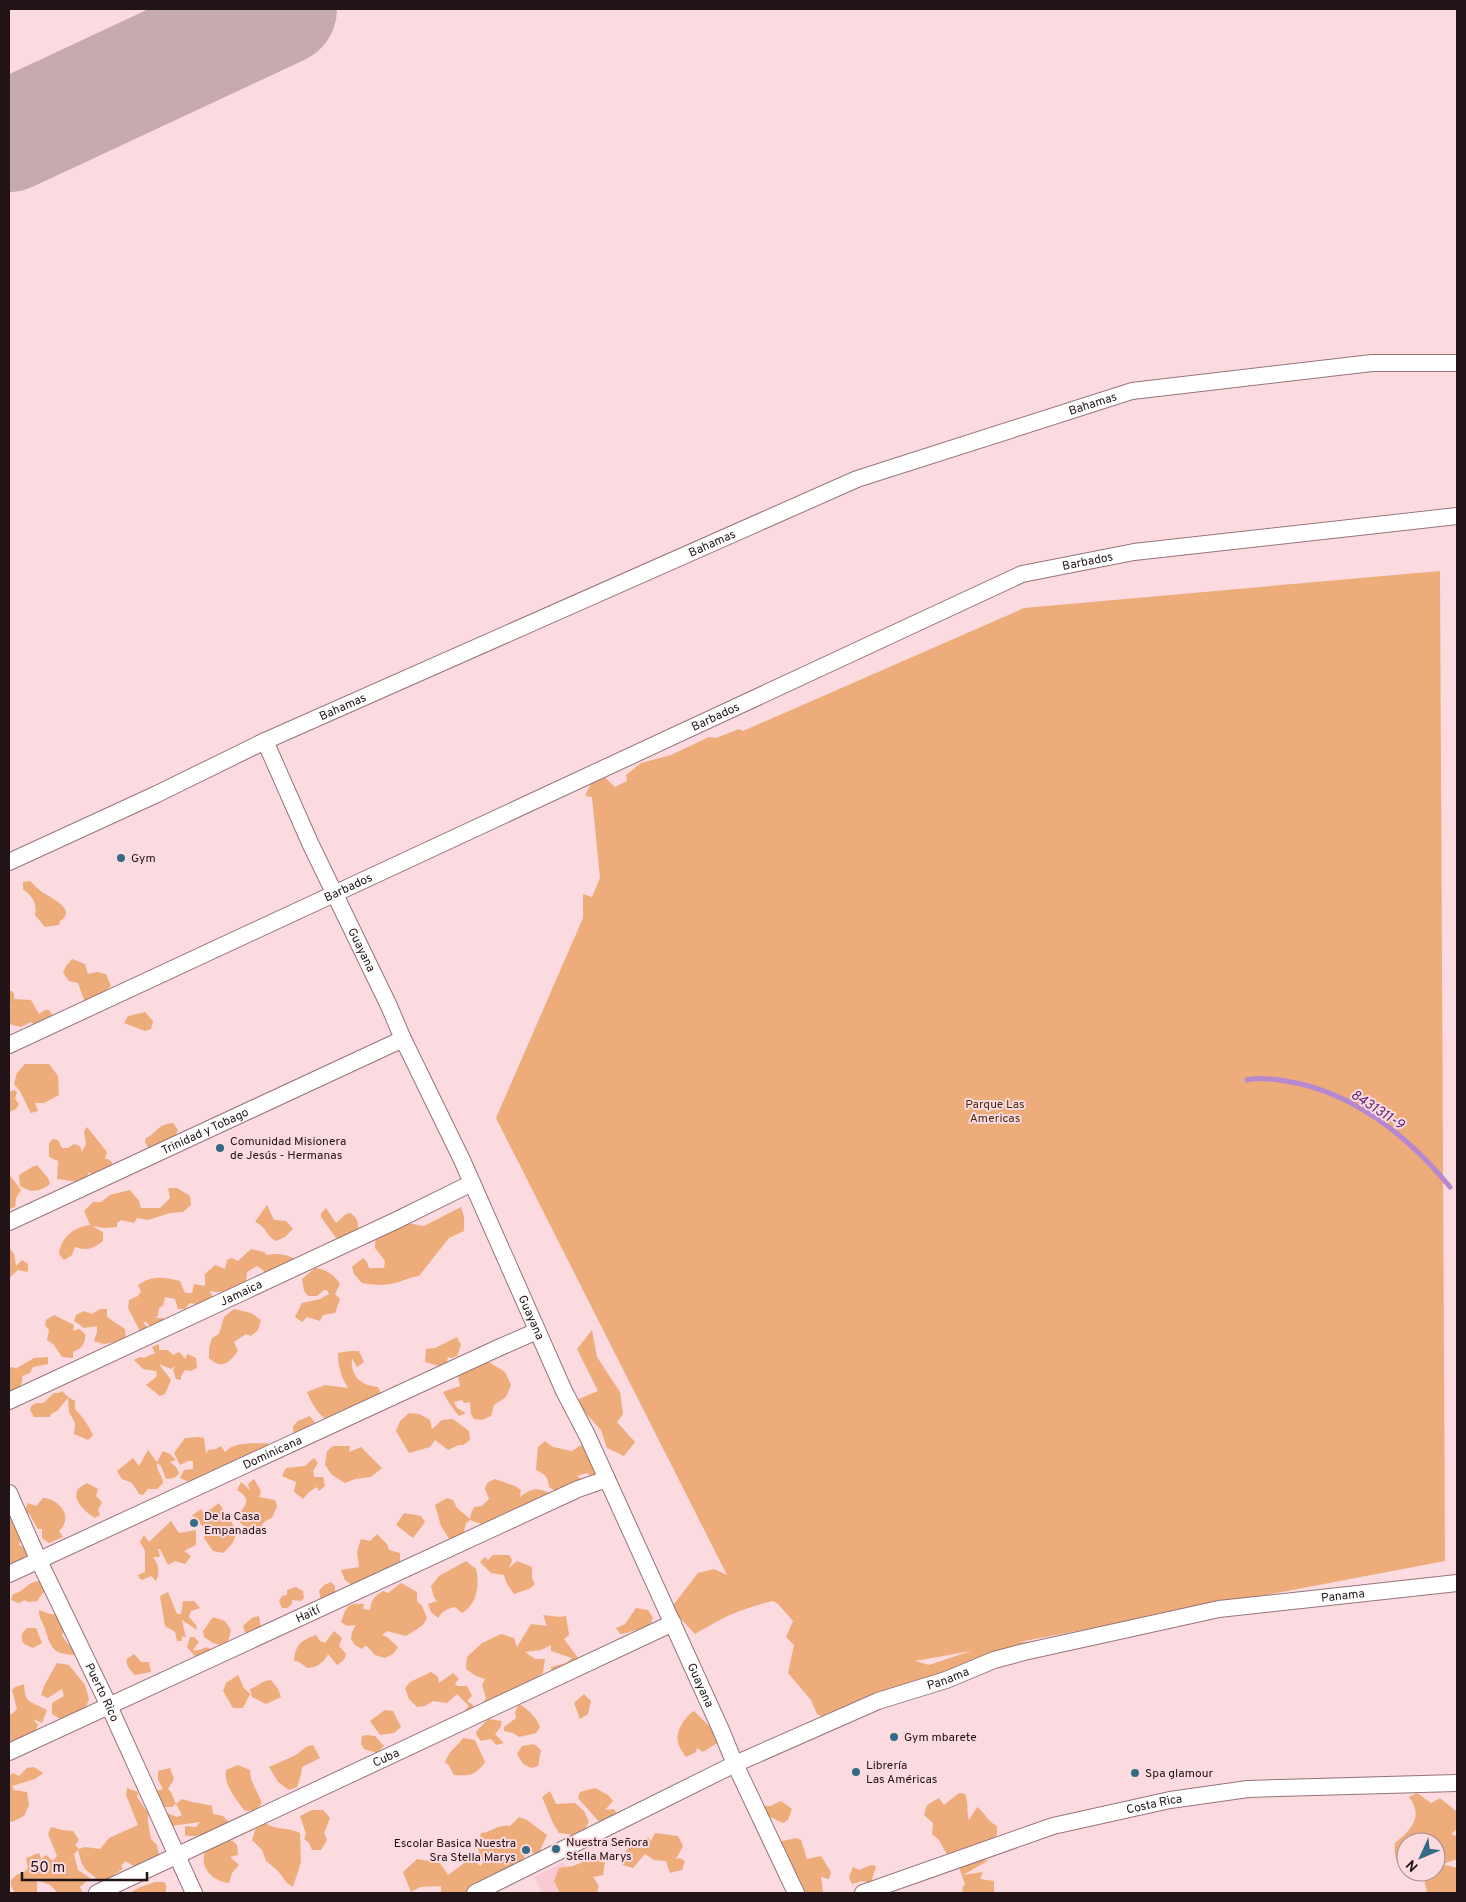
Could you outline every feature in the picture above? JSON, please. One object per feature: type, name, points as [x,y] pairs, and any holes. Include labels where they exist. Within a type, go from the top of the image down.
[{"type":"street","name":"Bahamas","points":[[9,862],[158,794],[265,741],[857,479],[1132,391],[1372,363],[1457,363]]},
{"type":"street","name":"Barbados","points":[[9,1045],[1022,574],[1134,552],[1457,516]]},
{"type":"street","name":"Guayana","points":[[265,741],[294,808],[389,1006],[402,1039],[472,1183],[537,1332],[607,1479],[735,1764],[796,1893]]},
{"type":"street","name":"Trinidad y Tobago","points":[[9,1222],[402,1039]]},
{"type":"street","name":"Jamaica","points":[[9,1401],[395,1221],[472,1183]]},
{"type":"street","name":"Dominicana","points":[[9,1574],[496,1349],[537,1332]]},
{"type":"street","name":"Haití","points":[[9,1752],[578,1489],[607,1479]]},
{"type":"street","name":"Puerto Rico","points":[[9,1493],[39,1561],[110,1706],[194,1893]]},
{"type":"street","name":"Panama","points":[[475,1893],[735,1764],[878,1701],[946,1680],[994,1660],[1219,1608],[1457,1583]]},
{"type":"street","name":"Cuba","points":[[97,1893],[673,1623]]},
{"type":"street","name":"Costa Rica","points":[[863,1893],[1053,1826],[1170,1800],[1248,1789],[1457,1783]]},
{"type":"shaded area","points":[[564,1862],[577,1889],[567,1893],[542,1893],[534,1877]]},
{"type":"green space","name":"Parque Las Americas","points":[[1440,571],[1445,1561],[1019,1642],[1050,1641],[828,1719],[817,1714],[811,1700],[788,1673],[794,1645],[786,1637],[793,1621],[778,1604],[773,1601],[742,1610],[723,1618],[695,1634],[671,1608],[698,1573],[714,1569],[727,1575],[496,1118],[583,918],[583,894],[592,897],[600,878],[592,797],[585,796],[599,772],[615,787],[627,781],[626,775],[641,763],[671,755],[709,737],[716,738],[739,729],[743,731],[1024,608]],"holes":[[[971,1651],[929,1665],[915,1661]]]},
{"type":"green space","points":[[30,881],[65,909],[65,917],[60,921],[59,925],[45,927],[35,915],[35,903],[23,889],[23,882]]},
{"type":"green space","points":[[72,959],[85,964],[88,974],[97,972],[106,974],[111,986],[94,1001],[84,1000],[78,983],[69,981],[63,973]]},
{"type":"green space","points":[[9,991],[12,991],[14,994],[14,999],[31,1000],[39,1014],[49,1010],[55,1019],[41,1030],[31,1022],[21,1027],[9,1024],[9,1011],[11,1007],[9,1006]]},
{"type":"green space","points":[[145,1012],[153,1021],[151,1029],[145,1031],[124,1023],[128,1016]]},
{"type":"green space","points":[[25,1064],[49,1064],[58,1076],[59,1095],[44,1103],[35,1103],[38,1111],[31,1113],[14,1084],[17,1073]]},
{"type":"green space","points":[[14,1090],[17,1092],[15,1099],[19,1104],[16,1109],[9,1112],[9,1092]]},
{"type":"green space","points":[[173,1123],[178,1130],[173,1140],[149,1149],[145,1142],[146,1138],[163,1125]]},
{"type":"green space","points":[[87,1127],[107,1152],[105,1159],[112,1162],[111,1168],[93,1175],[89,1172],[87,1179],[79,1182],[57,1179],[58,1161],[49,1157],[49,1144],[52,1139],[58,1140],[62,1148],[68,1148],[74,1144],[80,1146],[82,1152],[86,1144],[84,1131]]},
{"type":"green space","points":[[37,1165],[48,1178],[50,1184],[35,1191],[20,1186],[19,1175]]},
{"type":"green space","points":[[9,1174],[21,1190],[16,1198],[15,1207],[9,1209]]},
{"type":"green space","points":[[168,1188],[177,1188],[190,1196],[191,1205],[183,1212],[170,1213],[148,1220],[137,1218],[134,1223],[121,1220],[117,1223],[117,1227],[104,1228],[92,1226],[103,1232],[103,1241],[90,1248],[75,1247],[72,1255],[64,1260],[59,1254],[62,1243],[69,1234],[79,1228],[90,1225],[84,1211],[93,1202],[101,1202],[110,1195],[130,1190],[139,1201],[141,1208],[160,1208],[170,1198]]},
{"type":"green space","points":[[267,1205],[274,1220],[286,1221],[293,1229],[285,1237],[276,1241],[262,1226],[255,1222]]},
{"type":"green space","points":[[461,1207],[464,1217],[464,1231],[449,1238],[419,1276],[391,1284],[378,1285],[362,1283],[354,1274],[352,1267],[363,1258],[369,1268],[384,1268],[385,1261],[375,1248],[376,1230],[395,1221],[424,1226]]},
{"type":"green space","points":[[326,1208],[336,1223],[346,1214],[350,1213],[353,1215],[358,1223],[358,1236],[344,1241],[336,1238],[321,1217],[321,1213]]},
{"type":"green space","points":[[9,1247],[14,1254],[16,1266],[22,1260],[28,1264],[28,1272],[18,1270],[9,1278]]},
{"type":"green space","points":[[251,1249],[264,1252],[267,1255],[286,1255],[303,1264],[268,1280],[263,1270],[257,1266],[247,1272],[246,1282],[242,1285],[224,1291],[210,1291],[213,1298],[205,1306],[190,1303],[185,1309],[178,1309],[175,1299],[165,1297],[163,1306],[159,1308],[158,1316],[155,1318],[163,1318],[165,1322],[152,1328],[146,1322],[143,1322],[148,1328],[141,1333],[128,1308],[129,1300],[138,1296],[141,1291],[138,1285],[153,1278],[169,1279],[180,1281],[185,1293],[192,1293],[194,1284],[205,1286],[205,1274],[215,1265],[225,1269],[227,1260],[232,1258],[238,1261]]},
{"type":"green space","points":[[315,1268],[329,1273],[338,1281],[340,1284],[335,1294],[340,1299],[335,1313],[323,1315],[320,1321],[307,1317],[302,1322],[295,1317],[302,1303],[320,1299],[329,1294],[327,1290],[324,1290],[317,1296],[308,1296],[304,1291],[302,1279]]},
{"type":"green space","points":[[100,1309],[107,1309],[107,1317],[125,1329],[126,1340],[104,1344],[94,1341],[97,1326],[84,1328],[74,1321],[76,1315],[84,1311],[92,1314]]},
{"type":"green space","points":[[234,1309],[251,1313],[261,1320],[258,1330],[251,1336],[246,1334],[234,1342],[238,1351],[232,1359],[225,1364],[218,1364],[209,1358],[209,1348],[212,1338],[219,1334],[224,1317]]},
{"type":"green space","points":[[54,1315],[74,1325],[73,1331],[79,1329],[85,1334],[84,1343],[73,1352],[73,1358],[62,1357],[54,1345],[47,1340],[49,1330],[45,1325],[46,1320]]},
{"type":"green space","points":[[592,1330],[597,1357],[620,1392],[623,1414],[617,1422],[635,1442],[624,1456],[607,1448],[601,1430],[581,1408],[579,1399],[598,1391],[577,1349]]},
{"type":"green space","points":[[457,1337],[461,1345],[457,1356],[448,1357],[447,1361],[450,1363],[443,1367],[425,1362],[426,1349],[435,1348]]},
{"type":"green space","points":[[159,1344],[159,1350],[168,1350],[173,1355],[179,1352],[186,1359],[187,1354],[196,1358],[197,1368],[191,1371],[185,1370],[181,1380],[176,1379],[173,1370],[175,1366],[171,1369],[159,1364],[171,1380],[165,1394],[160,1396],[146,1385],[157,1376],[156,1371],[143,1369],[134,1360],[155,1353],[152,1347]]},
{"type":"green space","points":[[359,1351],[364,1362],[357,1367],[352,1358],[353,1370],[358,1379],[366,1385],[378,1387],[381,1394],[395,1385],[399,1388],[331,1422],[319,1413],[307,1392],[325,1385],[348,1388],[340,1371],[338,1353]]},
{"type":"green space","points":[[48,1357],[48,1364],[33,1367],[30,1373],[22,1376],[21,1385],[9,1396],[9,1367],[17,1368],[34,1358]]},
{"type":"green space","points":[[489,1362],[505,1372],[511,1385],[506,1397],[494,1405],[491,1416],[482,1420],[474,1419],[471,1414],[470,1402],[464,1403],[462,1400],[454,1402],[457,1408],[466,1413],[459,1416],[443,1392],[460,1386],[458,1377],[473,1366]]},
{"type":"green space","points":[[62,1391],[75,1401],[75,1409],[91,1431],[93,1435],[88,1440],[74,1434],[75,1423],[69,1412],[68,1398],[50,1417],[34,1417],[30,1410],[31,1406],[36,1403],[43,1403],[54,1393]]},
{"type":"green space","points":[[409,1413],[419,1414],[430,1420],[432,1429],[442,1420],[453,1419],[469,1431],[470,1440],[463,1445],[448,1450],[435,1440],[430,1447],[409,1453],[396,1431],[400,1421]]},
{"type":"green space","points":[[310,1416],[318,1427],[302,1437],[293,1432],[293,1426],[298,1421]]},
{"type":"green space","points":[[185,1438],[204,1438],[206,1454],[208,1450],[221,1446],[225,1452],[234,1446],[251,1443],[267,1443],[276,1453],[210,1478],[207,1473],[202,1476],[196,1485],[180,1478],[184,1470],[193,1469],[193,1461],[180,1465],[174,1453]]},
{"type":"green space","points":[[545,1441],[553,1447],[572,1451],[581,1445],[585,1448],[598,1476],[594,1479],[587,1473],[577,1476],[587,1483],[564,1496],[549,1487],[546,1476],[536,1470],[538,1447]]},
{"type":"green space","points":[[333,1446],[350,1446],[349,1452],[361,1447],[382,1468],[371,1477],[355,1479],[345,1483],[332,1475],[325,1465],[327,1451]]},
{"type":"green space","points":[[148,1450],[157,1462],[163,1451],[170,1454],[176,1460],[170,1462],[177,1468],[179,1474],[174,1478],[166,1479],[161,1466],[157,1463],[163,1483],[157,1489],[148,1489],[143,1495],[139,1494],[132,1483],[122,1479],[117,1471],[133,1458],[139,1466]]},
{"type":"green space","points":[[314,1458],[318,1463],[313,1471],[314,1477],[323,1477],[325,1486],[319,1491],[317,1487],[303,1499],[294,1492],[296,1482],[282,1476],[286,1468],[305,1466]]},
{"type":"green space","points":[[254,1479],[261,1491],[259,1497],[275,1500],[277,1506],[272,1518],[265,1521],[257,1532],[247,1531],[235,1518],[246,1504],[245,1497],[237,1490],[241,1482],[250,1490],[248,1484]]},
{"type":"green space","points":[[495,1479],[521,1490],[520,1497],[529,1491],[537,1489],[554,1495],[498,1530],[470,1520],[466,1523],[464,1532],[451,1542],[441,1526],[435,1505],[447,1498],[453,1500],[457,1508],[470,1519],[474,1507],[482,1506],[489,1499],[485,1489],[487,1483]]},
{"type":"green space","points":[[87,1483],[98,1489],[96,1496],[102,1502],[98,1510],[100,1515],[95,1518],[85,1511],[76,1495],[80,1487]]},
{"type":"green space","points":[[43,1498],[52,1500],[60,1506],[65,1514],[63,1527],[59,1531],[63,1537],[49,1543],[42,1538],[42,1529],[38,1529],[25,1510],[28,1503],[36,1506]]},
{"type":"green space","points":[[219,1503],[235,1528],[234,1540],[223,1553],[213,1551],[204,1538],[206,1530],[192,1515],[202,1509],[203,1515]]},
{"type":"green space","points":[[404,1513],[421,1516],[425,1522],[413,1538],[396,1525]]},
{"type":"green space","points":[[9,1515],[25,1537],[19,1544],[20,1546],[27,1547],[32,1555],[9,1574]]},
{"type":"green space","points":[[171,1521],[179,1533],[196,1530],[196,1545],[184,1551],[191,1556],[185,1564],[175,1561],[168,1565],[160,1549],[158,1549],[160,1557],[153,1557],[158,1569],[156,1581],[151,1576],[142,1580],[138,1575],[145,1572],[145,1551],[140,1542],[144,1535],[149,1542]]},
{"type":"green space","points":[[377,1534],[387,1544],[389,1550],[400,1553],[400,1565],[380,1577],[369,1576],[356,1588],[345,1580],[341,1570],[359,1567],[357,1552],[361,1539],[370,1541]]},
{"type":"green space","points":[[493,1555],[509,1555],[512,1560],[509,1568],[517,1561],[532,1567],[532,1578],[535,1584],[529,1589],[514,1594],[507,1584],[504,1575],[491,1573],[480,1562],[485,1557],[488,1560]]},
{"type":"green space","points":[[466,1561],[476,1569],[478,1581],[474,1599],[471,1605],[462,1613],[455,1607],[445,1611],[438,1618],[431,1612],[428,1604],[437,1601],[431,1586],[439,1576]]},
{"type":"green space","points":[[44,1582],[45,1590],[37,1601],[28,1602],[25,1600],[19,1603],[11,1600],[13,1594],[21,1591],[31,1583]]},
{"type":"green space","points":[[331,1582],[335,1586],[335,1599],[321,1600],[319,1591],[324,1585]]},
{"type":"green space","points":[[401,1583],[417,1592],[417,1601],[422,1606],[427,1618],[423,1625],[406,1636],[387,1631],[382,1635],[398,1647],[393,1654],[385,1658],[375,1655],[368,1647],[365,1646],[362,1649],[355,1645],[351,1639],[356,1625],[347,1626],[341,1622],[346,1609],[350,1605],[364,1604],[363,1609],[370,1610],[372,1601],[377,1595],[383,1591],[388,1593]]},
{"type":"green space","points":[[296,1587],[303,1591],[304,1598],[301,1601],[292,1600],[292,1604],[287,1608],[282,1608],[279,1601],[282,1596],[287,1595],[287,1590]]},
{"type":"green space","points":[[168,1592],[177,1614],[181,1614],[183,1601],[194,1601],[200,1608],[191,1611],[189,1617],[196,1625],[197,1630],[182,1620],[186,1638],[182,1636],[182,1641],[177,1641],[175,1632],[165,1626],[160,1596]]},
{"type":"green space","points":[[636,1608],[648,1610],[653,1618],[649,1627],[620,1634],[616,1628],[625,1624]]},
{"type":"green space","points":[[39,1610],[59,1615],[65,1629],[62,1635],[77,1655],[60,1653],[53,1648]]},
{"type":"green space","points":[[543,1615],[566,1616],[569,1635],[564,1639],[578,1658],[583,1661],[552,1675],[551,1667],[566,1663],[572,1658],[551,1651],[551,1645],[541,1650],[525,1652],[535,1659],[545,1659],[543,1673],[530,1682],[482,1704],[486,1698],[482,1685],[485,1679],[476,1676],[466,1669],[467,1657],[482,1643],[501,1634],[514,1638],[517,1647],[531,1624],[547,1626]]},
{"type":"green space","points":[[259,1616],[261,1628],[252,1636],[245,1632],[243,1626],[252,1618]]},
{"type":"green space","points":[[213,1617],[225,1621],[231,1630],[229,1639],[224,1646],[213,1643],[204,1637],[203,1631]]},
{"type":"green space","points":[[27,1628],[36,1628],[42,1643],[33,1648],[24,1644],[22,1636]]},
{"type":"green space","points":[[334,1631],[342,1638],[339,1646],[346,1654],[344,1660],[337,1665],[328,1654],[320,1664],[307,1668],[294,1661],[296,1650],[303,1641],[316,1635],[320,1641],[325,1643]]},
{"type":"green space","points":[[190,1637],[194,1637],[199,1642],[193,1650],[208,1648],[215,1652],[202,1660],[187,1647]]},
{"type":"green space","points":[[134,1654],[141,1662],[149,1662],[151,1672],[135,1675],[133,1673],[129,1668],[127,1659]]},
{"type":"green space","points":[[57,1663],[69,1665],[85,1685],[89,1699],[84,1712],[64,1721],[52,1714],[52,1703],[64,1696],[62,1689],[48,1698],[41,1695]]},
{"type":"green space","points":[[431,1672],[438,1677],[439,1683],[453,1673],[459,1679],[455,1683],[457,1686],[467,1686],[472,1696],[467,1701],[472,1704],[477,1712],[469,1717],[463,1712],[469,1706],[457,1694],[447,1703],[433,1701],[425,1706],[417,1707],[409,1699],[405,1688],[410,1682]]},
{"type":"green space","points":[[238,1675],[244,1688],[250,1694],[243,1708],[233,1708],[223,1691],[226,1683]]},
{"type":"green space","points":[[271,1680],[281,1697],[266,1704],[252,1697],[250,1689]]},
{"type":"green space","points":[[24,1684],[27,1699],[47,1710],[42,1723],[33,1719],[38,1725],[33,1735],[9,1747],[9,1715],[17,1709],[12,1690]]},
{"type":"green space","points":[[584,1694],[591,1701],[588,1714],[580,1719],[574,1703]]},
{"type":"green space","points":[[519,1704],[537,1720],[540,1727],[536,1733],[519,1737],[504,1731],[504,1727],[516,1718],[515,1712]]},
{"type":"green space","points":[[385,1710],[393,1711],[401,1727],[394,1733],[380,1735],[370,1721]]},
{"type":"green space","points":[[694,1711],[717,1734],[717,1743],[703,1752],[697,1748],[696,1752],[686,1757],[681,1750],[677,1738],[684,1720]]},
{"type":"green space","points":[[488,1719],[502,1721],[500,1728],[495,1734],[504,1743],[496,1745],[491,1739],[481,1741],[477,1736],[476,1732]]},
{"type":"green space","points":[[362,1736],[375,1736],[384,1746],[377,1753],[364,1749],[361,1744]]},
{"type":"green space","points":[[463,1738],[475,1740],[485,1762],[479,1770],[472,1774],[454,1775],[448,1764],[445,1763],[451,1752]]},
{"type":"green space","points":[[534,1744],[541,1750],[538,1766],[531,1768],[523,1764],[517,1754],[522,1746]]},
{"type":"green space","points":[[313,1745],[320,1758],[302,1767],[297,1787],[289,1790],[278,1782],[269,1767]]},
{"type":"green space","points":[[238,1765],[250,1770],[251,1779],[262,1803],[256,1810],[245,1811],[227,1781],[226,1770]]},
{"type":"green space","points":[[34,1767],[43,1773],[35,1779],[12,1786],[14,1790],[27,1792],[29,1805],[24,1816],[12,1822],[9,1820],[9,1776],[13,1773],[19,1776],[27,1768]]},
{"type":"green space","points":[[170,1768],[174,1779],[168,1789],[176,1804],[172,1807],[163,1807],[155,1791],[163,1789],[158,1780],[158,1771]]},
{"type":"green space","points":[[127,1788],[138,1792],[137,1797],[148,1813],[151,1839],[157,1845],[160,1861],[141,1870],[125,1861],[121,1866],[123,1869],[101,1883],[86,1870],[78,1850],[74,1854],[78,1870],[90,1878],[80,1887],[83,1893],[58,1893],[50,1885],[37,1880],[37,1893],[15,1893],[11,1886],[11,1880],[28,1868],[26,1858],[39,1853],[41,1859],[46,1855],[53,1861],[57,1856],[48,1834],[51,1827],[73,1831],[79,1840],[75,1845],[79,1849],[85,1847],[100,1849],[109,1838],[138,1825],[126,1795]]},
{"type":"green space","points":[[595,1788],[608,1795],[613,1801],[605,1810],[614,1809],[618,1816],[601,1824],[578,1798],[580,1792]]},
{"type":"green space","points":[[550,1791],[556,1804],[575,1803],[584,1811],[589,1822],[585,1829],[574,1835],[559,1833],[542,1797]]},
{"type":"green space","points":[[959,1793],[965,1794],[969,1820],[977,1807],[997,1826],[997,1835],[974,1861],[989,1860],[963,1875],[983,1872],[980,1879],[994,1881],[994,1893],[963,1893],[962,1888],[965,1884],[959,1867],[949,1858],[939,1840],[932,1834],[933,1823],[924,1815],[927,1805],[939,1798],[944,1805]]},
{"type":"green space","points":[[1417,1793],[1431,1803],[1440,1798],[1457,1812],[1457,1829],[1451,1834],[1456,1836],[1457,1839],[1457,1859],[1446,1863],[1446,1832],[1407,1832],[1414,1823],[1415,1817],[1413,1804],[1409,1797]]},
{"type":"green space","points":[[182,1799],[212,1806],[213,1814],[223,1816],[229,1822],[221,1828],[208,1833],[195,1836],[185,1835],[185,1826],[196,1827],[200,1822],[163,1827],[167,1813],[177,1817],[182,1815],[176,1804]]},
{"type":"green space","points":[[781,1801],[792,1809],[788,1820],[783,1823],[770,1817],[764,1817],[763,1806],[770,1806]]},
{"type":"green space","points":[[312,1810],[323,1810],[330,1818],[324,1833],[327,1840],[321,1850],[312,1850],[309,1843],[304,1839],[306,1834],[300,1816]]},
{"type":"green space","points":[[519,1817],[527,1820],[547,1835],[538,1855],[526,1850],[522,1866],[509,1871],[501,1870],[500,1881],[475,1893],[441,1893],[441,1886],[420,1887],[411,1892],[403,1872],[417,1859],[440,1863],[448,1875],[470,1859],[481,1866],[483,1862],[478,1849],[481,1833],[502,1826],[510,1826]]},
{"type":"green space","points":[[259,1818],[270,1826],[300,1833],[301,1862],[293,1887],[266,1861],[262,1850],[252,1840]]},
{"type":"green space","points":[[655,1833],[678,1836],[683,1846],[676,1859],[680,1858],[685,1861],[682,1870],[670,1873],[666,1861],[654,1860],[645,1854],[633,1868],[623,1865],[622,1855],[630,1847],[644,1848],[642,1842],[648,1837],[651,1841]]},
{"type":"green space","points":[[796,1838],[801,1840],[807,1859],[821,1856],[831,1872],[829,1879],[821,1877],[823,1892],[798,1893],[778,1842]]},
{"type":"green space","points":[[217,1840],[233,1841],[237,1845],[238,1855],[230,1857],[239,1865],[232,1873],[229,1883],[214,1877],[205,1867],[205,1846]]},
{"type":"green space","points":[[597,1856],[605,1862],[603,1875],[593,1877],[599,1886],[597,1893],[560,1893],[554,1881],[559,1868],[573,1866]]},
{"type":"green space","points":[[871,1865],[876,1866],[871,1883],[862,1881],[852,1884],[849,1877],[853,1867],[859,1870]]},
{"type":"green space","points":[[1446,1865],[1457,1868],[1457,1893],[1427,1893],[1425,1882],[1446,1882]]},
{"type":"green space","points":[[155,1882],[164,1882],[166,1893],[130,1893],[138,1888]]},
{"type":"waterway","name":"8431311-9","points":[[1247,1080],[1271,1079],[1310,1086],[1356,1105],[1416,1150],[1450,1187]]},
{"type":"runway","points":[[9,136],[281,9]]},
{"type":"place","name":"Gym","points":[[121,858]]},
{"type":"place","name":"Comunidad Misionera de Jesús - Hermanas","points":[[220,1148]]},
{"type":"place","name":"De la Casa Empanadas","points":[[194,1523]]},
{"type":"place","name":"Gym mbarete","points":[[894,1737]]},
{"type":"place","name":"Librería Las Américas","points":[[856,1772]]},
{"type":"place","name":"Spa glamour","points":[[1135,1773]]},
{"type":"place","name":"Nuestra Señora Stella Marys","points":[[556,1849]]},
{"type":"place","name":"Escolar Basica Nuestra Sra Stella Marys","points":[[526,1850]]}]
